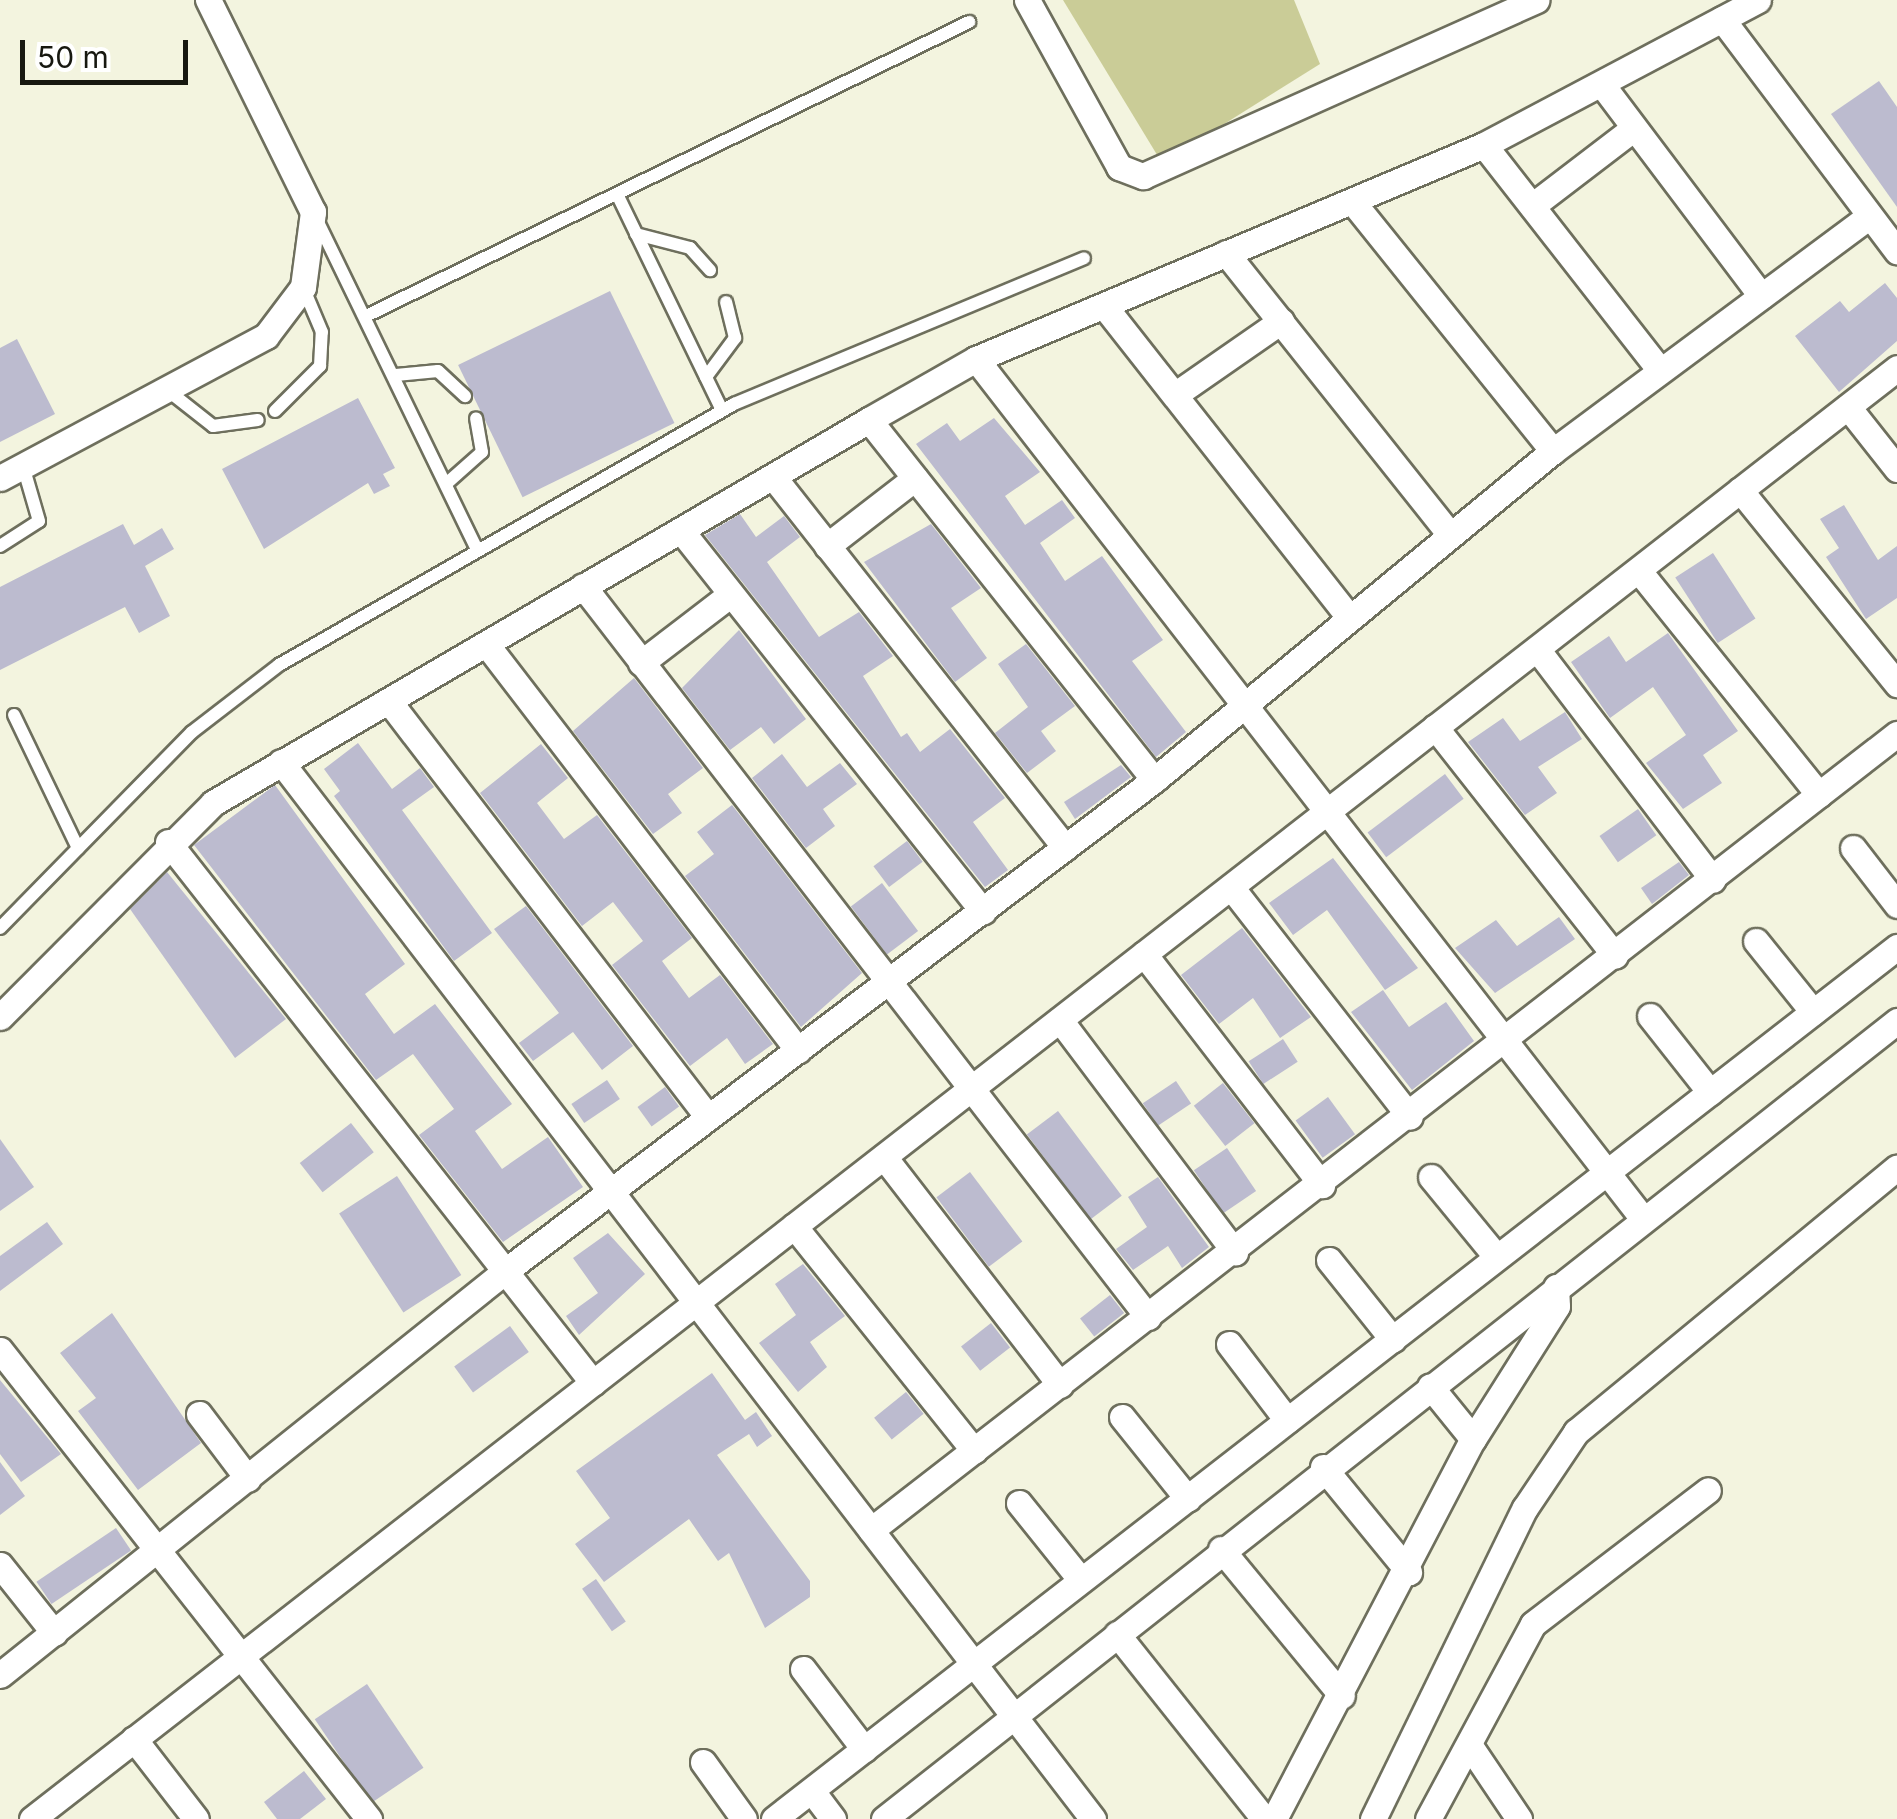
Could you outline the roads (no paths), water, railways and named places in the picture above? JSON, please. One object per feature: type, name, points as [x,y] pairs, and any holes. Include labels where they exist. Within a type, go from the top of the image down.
[{"type":"street","points":[[0,478],[266,336],[303,287],[313,212],[208,0]]},
{"type":"street","points":[[1027,0],[1120,167],[1143,176],[1536,0]]},
{"type":"street","points":[[0,1017],[168,842],[281,762],[391,704],[583,586],[683,533],[976,358],[1484,145],[1603,86],[1758,0]]},
{"type":"street","points":[[1722,18],[1897,251]]},
{"type":"street","points":[[1603,86],[1760,296]]},
{"type":"street","points":[[1532,206],[1634,128]]},
{"type":"street","points":[[1484,145],[1660,370]]},
{"type":"street","points":[[1352,201],[1553,451]]},
{"type":"street","points":[[0,1675],[504,1272],[1154,780],[1553,451],[1869,216]]},
{"type":"street","points":[[1226,254],[1450,535]]},
{"type":"street","points":[[1105,306],[1350,618]]},
{"type":"street","points":[[1176,394],[1281,321]]},
{"type":"street","points":[[976,358],[1643,1219]]},
{"type":"street","points":[[32,1819],[1897,368]]},
{"type":"street","points":[[1848,407],[1897,469]]},
{"type":"street","points":[[869,420],[1154,780]]},
{"type":"street","points":[[827,546],[915,478]]},
{"type":"street","points":[[774,480],[1065,848]]},
{"type":"street","points":[[1740,490],[1897,684]]},
{"type":"street","points":[[683,533],[983,911]]},
{"type":"street","points":[[1639,571],[1819,795]]},
{"type":"street","points":[[583,586],[886,984],[1148,1317]]},
{"type":"street","points":[[641,663],[730,594]]},
{"type":"street","points":[[487,646],[798,1050]]},
{"type":"street","points":[[1537,649],[1713,880]]},
{"type":"street","points":[[391,704],[708,1117]]},
{"type":"street","points":[[1435,727],[1615,956]]},
{"type":"street","points":[[871,1530],[1506,1044],[1897,734]]},
{"type":"street","points":[[281,762],[1093,1819]]},
{"type":"street","points":[[168,842],[593,1383]]},
{"type":"street","points":[[1852,848],[1897,905]]},
{"type":"street","points":[[1231,887],[1410,1117]]},
{"type":"street","points":[[1756,941],[1813,1012]]},
{"type":"street","points":[[774,1819],[1897,947]]},
{"type":"street","points":[[1144,954],[1322,1185]]},
{"type":"street","points":[[1650,1016],[1710,1092]]},
{"type":"street","points":[[1060,1020],[1234,1252]]},
{"type":"street","points":[[884,1819],[912,1811],[1220,1548],[1897,1022]]},
{"type":"street","points":[[884,1156],[1060,1385]]},
{"type":"street","points":[[1374,1819],[1525,1508],[1576,1432],[1897,1167]]},
{"type":"street","points":[[1431,1177],[1496,1256]]},
{"type":"street","points":[[794,1226],[974,1451]]},
{"type":"street","points":[[1330,1260],[1393,1340]]},
{"type":"street","points":[[1274,1819],[1409,1572],[1472,1440],[1557,1306],[1556,1288]]},
{"type":"street","points":[[1229,1344],[1288,1420]]},
{"type":"street","points":[[0,1350],[369,1819]]},
{"type":"street","points":[[1430,1386],[1472,1440]]},
{"type":"street","points":[[199,1414],[248,1479]]},
{"type":"street","points":[[1122,1417],[1188,1498]]},
{"type":"street","points":[[1323,1468],[1409,1572]]},
{"type":"street","points":[[1428,1819],[1533,1624],[1708,1490]]},
{"type":"street","points":[[1019,1503],[1080,1580]]},
{"type":"street","points":[[1220,1548],[1342,1696]]},
{"type":"street","points":[[0,1565],[54,1633]]},
{"type":"street","points":[[1118,1634],[1264,1819]]},
{"type":"street","points":[[803,1669],[864,1749]]},
{"type":"street","points":[[134,1739],[196,1819]]},
{"type":"street","points":[[1470,1746],[1519,1819]]},
{"type":"street","points":[[703,1762],[744,1819]]},
{"type":"street","points":[[812,1791],[832,1819]]},
{"type":"lane","points":[[368,315],[969,22]]},
{"type":"lane","points":[[617,194],[722,410]]},
{"type":"lane","points":[[313,212],[368,315],[477,550]]},
{"type":"lane","points":[[636,234],[690,248],[710,270]]},
{"type":"lane","points":[[0,928],[237,694],[722,410],[1084,258]]},
{"type":"lane","points":[[275,411],[320,366],[322,332],[303,287]]},
{"type":"lane","points":[[706,376],[735,338],[726,302]]},
{"type":"lane","points":[[396,375],[438,371],[465,396]]},
{"type":"lane","points":[[166,389],[214,426],[258,420]]},
{"type":"lane","points":[[446,484],[482,452],[476,418]]},
{"type":"lane","points":[[0,546],[40,521],[24,466]]},
{"type":"lane","points":[[14,715],[78,848]]}]
